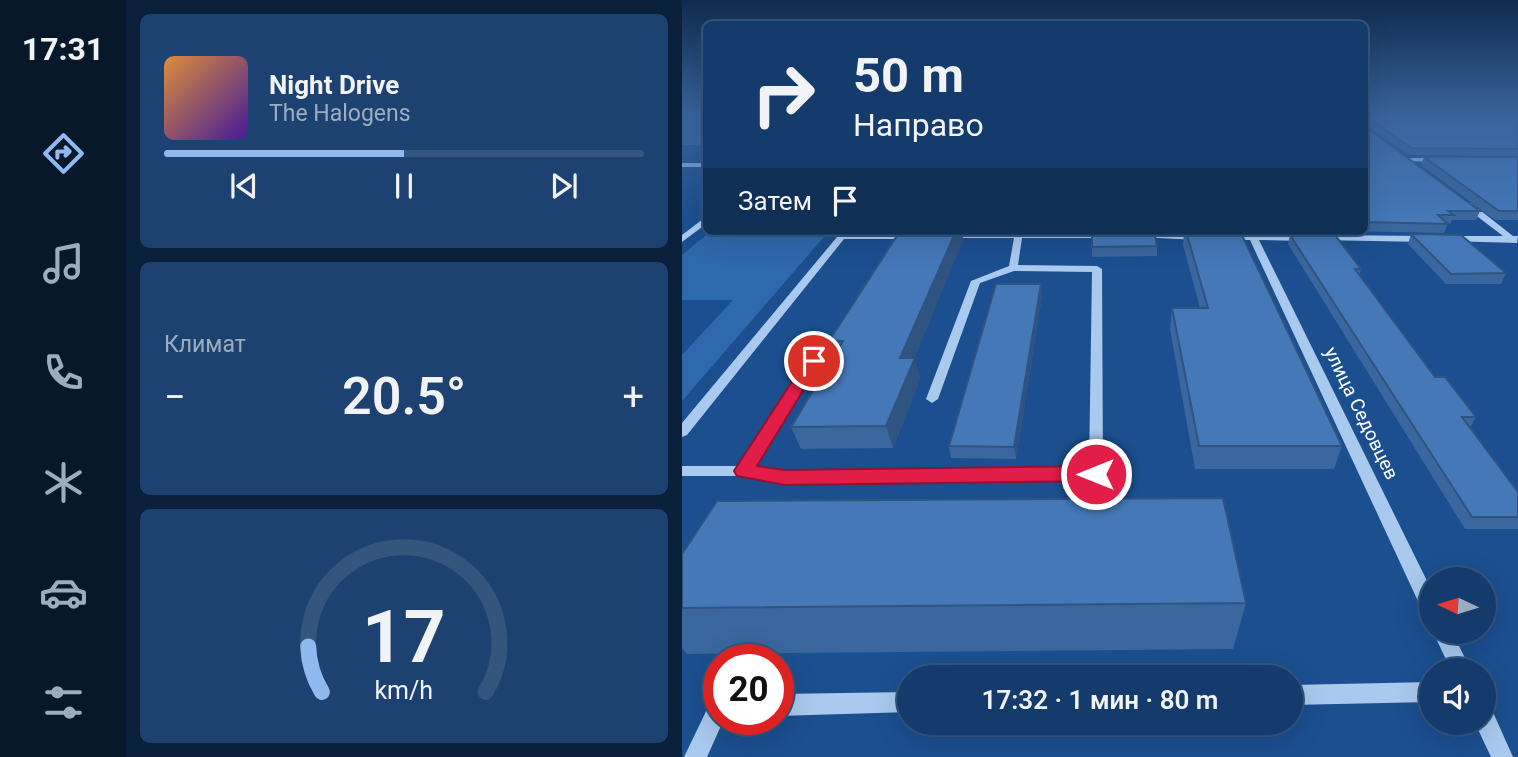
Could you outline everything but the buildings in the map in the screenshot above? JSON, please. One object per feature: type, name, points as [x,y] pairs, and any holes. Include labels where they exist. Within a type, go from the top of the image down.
[{"type":"street","points":[[1398,152],[1419,168]]},
{"type":"street","points":[[1409,160],[1450,160]]},
{"type":"street","points":[[682,165],[703,165]]},
{"type":"street","points":[[1461,200],[1516,241]]},
{"type":"street","points":[[684,237],[703,223]]},
{"type":"street","points":[[682,432],[843,235]]},
{"type":"street","points":[[814,361],[744,471],[785,477],[1096,474],[1097,269],[1013,268],[1019,235]]},
{"type":"street","points":[[1129,235],[1430,239]]},
{"type":"street","name":"улица Седовцев","points":[[1253,237],[1419,583]]},
{"type":"street","points":[[1444,239],[1516,241]]},
{"type":"street","points":[[1303,695],[1419,692]]},
{"type":"street","points":[[695,757],[705,735]]},
{"type":"street","points":[[1492,735],[1502,757]]},
{"type":"lane","points":[[932,399],[976,281],[1013,268]]},
{"type":"lane","points":[[682,471],[744,471]]},
{"type":"lane","points":[[794,705],[897,702]]},
{"type":"shaded area","points":[[706,235],[826,235],[682,401],[682,355],[733,300],[682,300],[682,255]]},
{"type":"route","points":[[814,361],[744,471],[785,477],[1096,474]]}]
